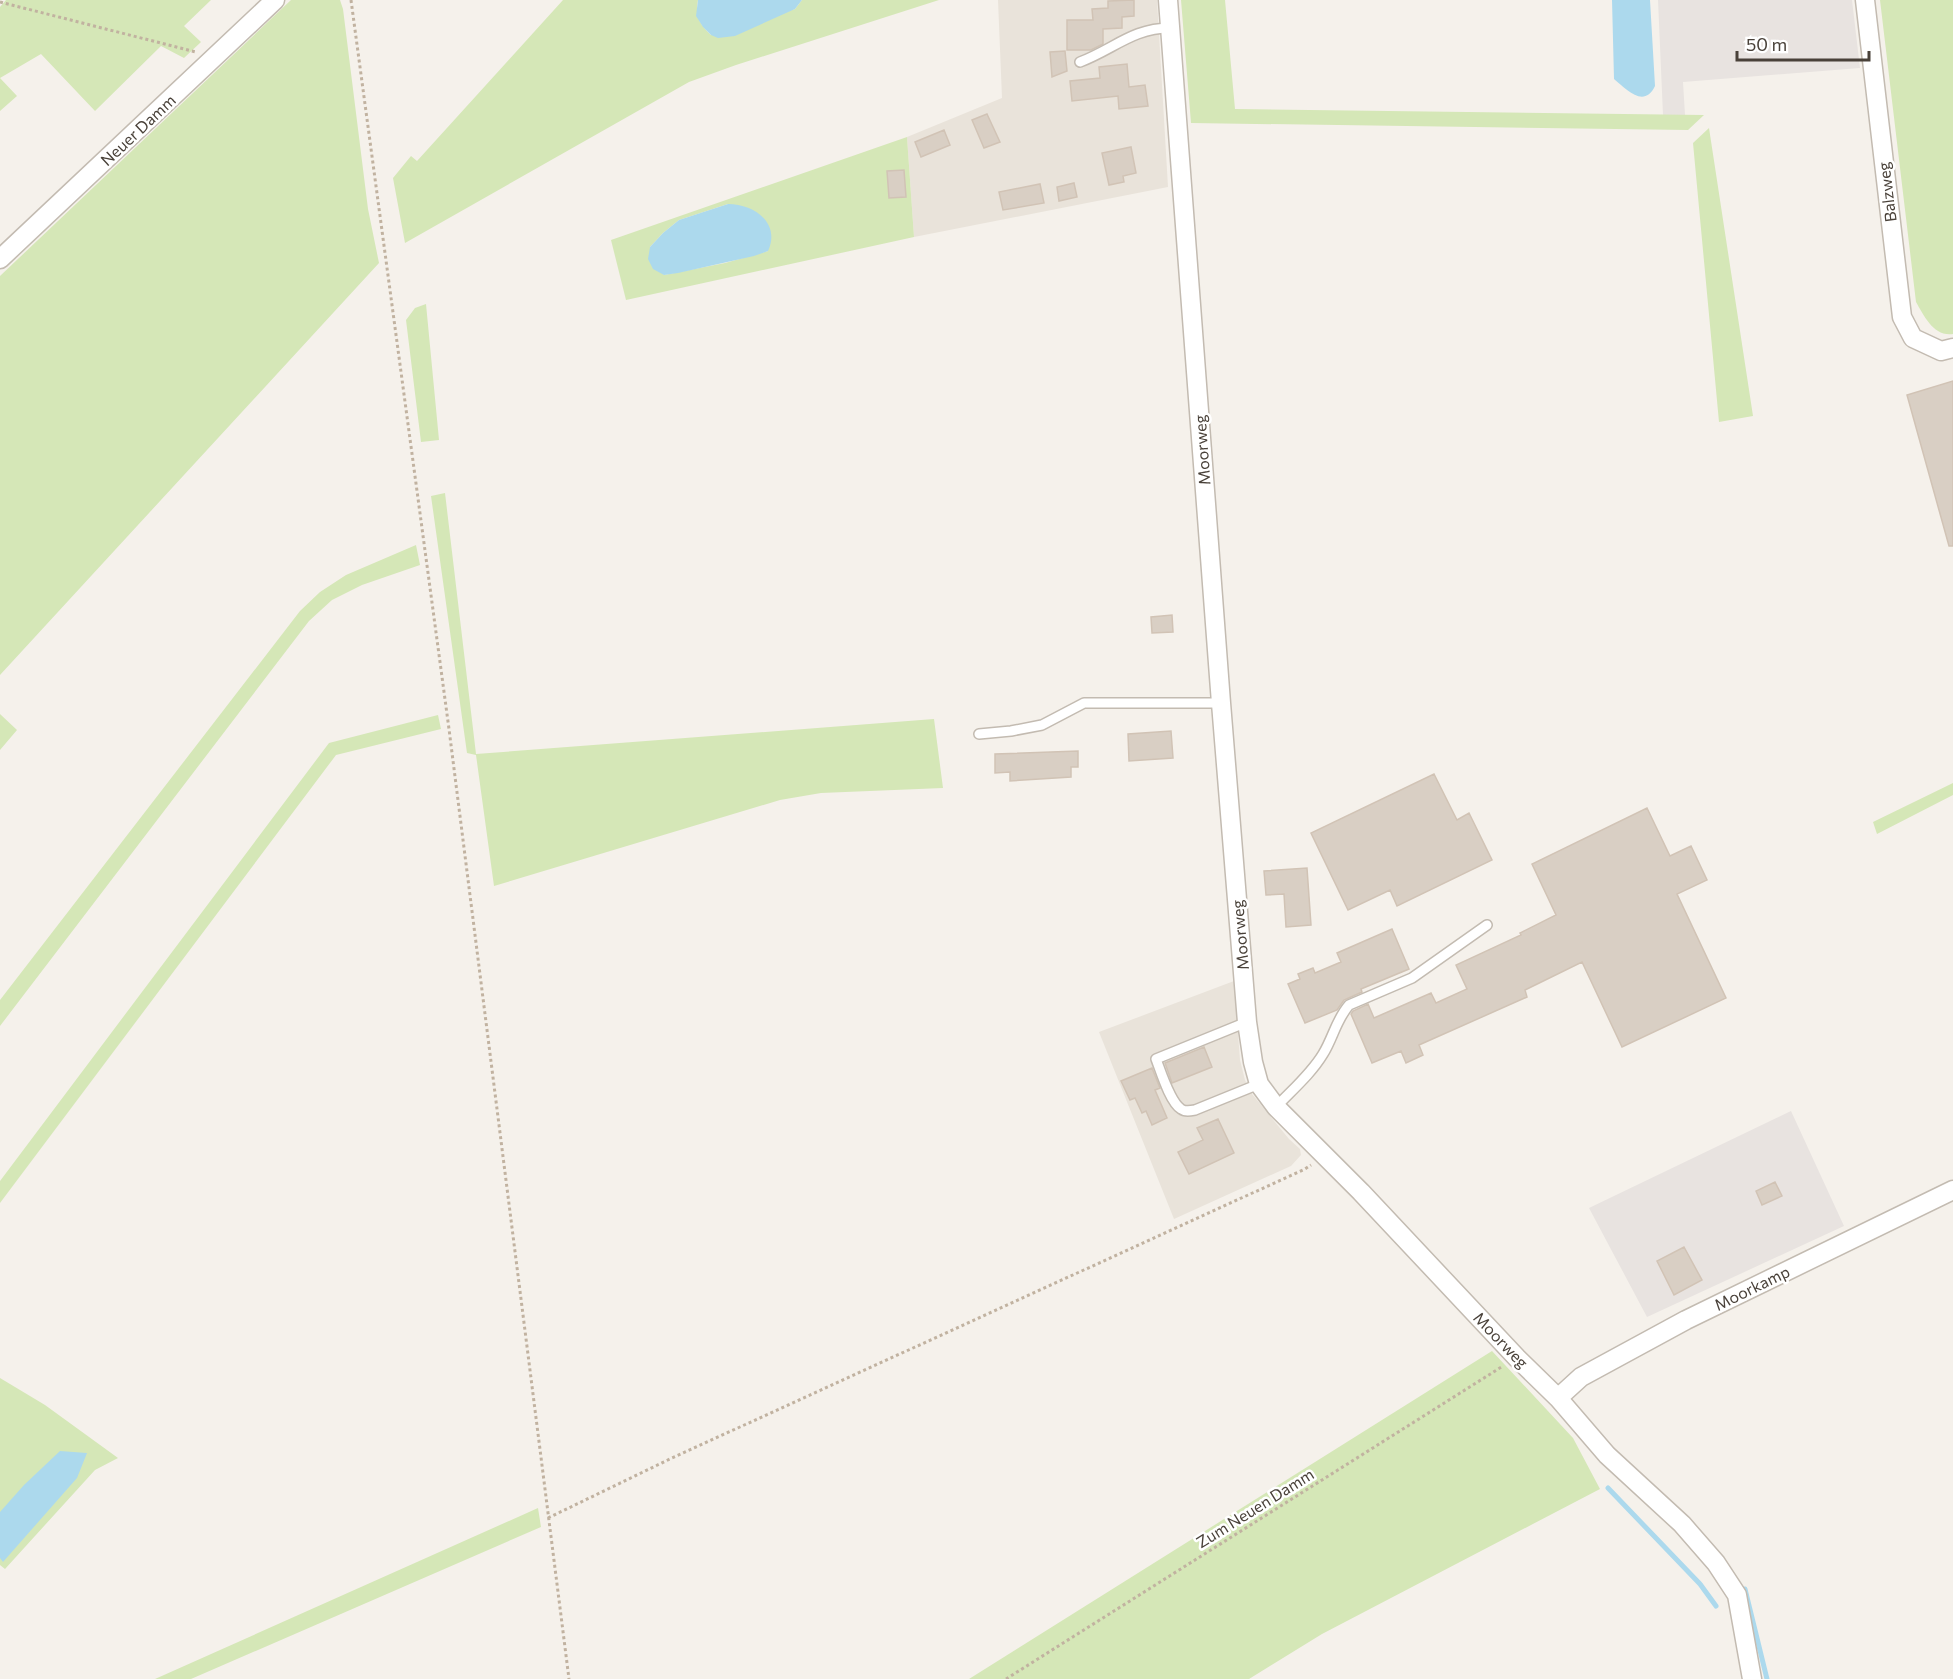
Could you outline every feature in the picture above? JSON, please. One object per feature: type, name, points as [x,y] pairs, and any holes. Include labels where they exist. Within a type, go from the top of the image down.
[{"type":"street","name":"Neuer Damm","points":[[0,259],[275,0]]},
{"type":"street","name":"Moorweg","points":[[1168,0],[1247,1022],[1259,1084],[1276,1107],[1361,1192],[1517,1358],[1558,1398],[1606,1455],[1682,1524],[1716,1563],[1737,1595],[1752,1679]]},
{"type":"street","name":"Balzweg","points":[[1865,0],[1902,317],[1913,338],[1941,351],[1953,348]]},
{"type":"street","name":"Moorkamp","points":[[1558,1398],[1581,1377],[1686,1320],[1953,1190]]},
{"type":"lane","points":[[1080,62],[1134,35],[1153,28],[1170,28]]},
{"type":"lane","points":[[979,734],[1042,725],[1083,703],[1221,703]]},
{"type":"lane","points":[[1276,1107],[1324,1053],[1341,1013],[1349,1005],[1412,978],[1487,925]]},
{"type":"lane","points":[[1247,1022],[1156,1059],[1173,1100],[1179,1109],[1186,1111],[1195,1110],[1259,1084]]},
{"type":"path","points":[[351,0],[448,717],[569,1679]]},
{"type":"path","points":[[0,2],[215,57]]},
{"type":"path","points":[[548,1518],[672,1458],[1305,1170],[1324,1155]]},
{"type":"path","name":"Zum Neuen Damm","points":[[1006,1679],[1517,1358]]},
{"type":"shaded area","points":[[998,0],[1157,0],[1168,187],[914,237],[907,137],[1002,98]]},
{"type":"shaded area","points":[[1658,0],[1852,0],[1860,68],[1683,82],[1685,115],[1663,115]]},
{"type":"shaded area","points":[[1234,981],[1240,1060],[1245,1080],[1252,1094],[1300,1149],[1301,1155],[1291,1166],[1174,1219],[1099,1032]]},
{"type":"shaded area","points":[[1791,1111],[1844,1226],[1647,1317],[1589,1208]]},
{"type":"green space","points":[[6,0],[211,0],[184,26],[201,42],[184,58],[161,46],[95,111],[41,54],[0,78],[0,7]]},
{"type":"green space","points":[[291,0],[340,0],[368,209],[379,263],[0,675],[0,276]]},
{"type":"green space","points":[[563,0],[698,0],[699,19],[711,35],[795,9],[802,0],[939,0],[689,82],[405,243],[393,178],[411,156],[417,161]]},
{"type":"green space","points":[[1181,0],[1225,0],[1235,109],[1704,115],[1688,130],[1191,123]]},
{"type":"green space","points":[[1880,0],[1953,0],[1953,334],[1946,334],[1935,329],[1916,302]]},
{"type":"green space","points":[[0,78],[17,96],[0,111]]},
{"type":"green space","points":[[1709,128],[1753,416],[1719,422],[1693,143]]},
{"type":"green space","points":[[907,137],[914,237],[626,300],[611,240]],"holes":[[[728,204],[768,251],[725,263],[664,275],[650,247],[679,220]]]},
{"type":"green space","points":[[426,304],[439,440],[421,442],[406,320],[415,308]]},
{"type":"green space","points":[[445,493],[476,754],[934,719],[943,788],[821,793],[780,800],[494,886],[476,755],[467,753],[431,496]]},
{"type":"green space","points":[[416,545],[420,565],[362,585],[332,600],[309,621],[0,1026],[0,1000],[300,611],[320,592],[346,575]]},
{"type":"green space","points":[[0,714],[17,730],[0,750]]},
{"type":"green space","points":[[438,715],[441,729],[336,755],[0,1203],[0,1181],[329,743]]},
{"type":"green space","points":[[1953,783],[1953,795],[1877,834],[1873,822]]},
{"type":"green space","points":[[1492,1351],[1573,1438],[1600,1489],[1322,1634],[1249,1679],[969,1679]]},
{"type":"green space","points":[[0,1378],[45,1405],[118,1458],[95,1470],[5,1569],[0,1565]]},
{"type":"green space","points":[[538,1508],[541,1527],[191,1679],[155,1679]]},
{"type":"water","points":[[698,0],[802,0],[795,9],[735,36],[718,38],[703,27],[696,16]]},
{"type":"water","points":[[1612,0],[1650,0],[1655,86],[1646,96],[1640,97],[1629,92],[1614,79]]},
{"type":"water","points":[[728,204],[747,207],[763,217],[771,232],[768,251],[678,273],[664,275],[653,269],[648,259],[650,247],[663,233],[679,220]]},
{"type":"water","points":[[60,1451],[87,1453],[77,1478],[3,1562],[0,1558],[0,1512],[24,1485]]},
{"type":"building","points":[[1134,0],[1134,16],[1122,17],[1122,28],[1103,29],[1103,44],[1091,50],[1067,50],[1067,20],[1093,20],[1092,9],[1108,8],[1108,1]]},
{"type":"building","points":[[1065,51],[1067,71],[1052,77],[1050,52]]},
{"type":"building","points":[[1127,64],[1129,87],[1145,85],[1148,106],[1119,109],[1118,96],[1072,101],[1070,81],[1100,78],[1099,67]]},
{"type":"building","points":[[987,114],[1000,142],[984,148],[972,120]]},
{"type":"building","points":[[944,130],[950,145],[921,157],[915,142]]},
{"type":"building","points":[[1131,147],[1136,173],[1123,176],[1124,182],[1109,185],[1102,153]]},
{"type":"building","points":[[904,170],[906,197],[889,198],[887,171]]},
{"type":"building","points":[[1074,183],[1077,197],[1059,201],[1057,187]]},
{"type":"building","points":[[1040,184],[1044,203],[1003,210],[999,192]]},
{"type":"building","points":[[1953,381],[1953,546],[1949,546],[1907,395]]},
{"type":"building","points":[[1172,615],[1173,632],[1152,633],[1151,617]]},
{"type":"building","points":[[1171,731],[1173,758],[1129,761],[1128,734]]},
{"type":"building","points":[[1078,751],[1078,767],[1071,767],[1071,777],[1010,781],[1010,772],[995,773],[995,754]]},
{"type":"building","points":[[1434,774],[1457,820],[1469,813],[1492,860],[1397,906],[1390,890],[1348,910],[1311,833]]},
{"type":"building","points":[[1647,808],[1670,856],[1691,846],[1707,880],[1677,894],[1726,998],[1622,1047],[1582,962],[1525,990],[1527,997],[1419,1045],[1423,1055],[1406,1063],[1401,1051],[1372,1063],[1351,1014],[1353,1011],[1368,1004],[1374,1018],[1431,993],[1436,1003],[1467,989],[1456,965],[1521,935],[1520,933],[1556,915],[1532,864]]},
{"type":"building","points":[[1307,868],[1311,925],[1286,927],[1284,894],[1266,895],[1264,871]]},
{"type":"building","points":[[1392,929],[1409,969],[1361,989],[1362,992],[1344,1000],[1337,1010],[1305,1023],[1288,984],[1300,979],[1298,974],[1313,968],[1315,973],[1341,962],[1337,953]]},
{"type":"building","points":[[1204,1047],[1212,1067],[1172,1083],[1165,1063]]},
{"type":"building","points":[[1152,1068],[1160,1088],[1155,1090],[1167,1118],[1152,1125],[1146,1111],[1142,1113],[1135,1098],[1130,1100],[1121,1081]]},
{"type":"building","points":[[1218,1119],[1234,1153],[1189,1174],[1178,1152],[1203,1140],[1197,1128]]},
{"type":"building","points":[[1775,1182],[1782,1196],[1762,1205],[1756,1191]]},
{"type":"building","points":[[1684,1247],[1702,1280],[1674,1295],[1657,1261]]},
{"type":"waterway","points":[[1608,1488],[1700,1584],[1716,1606]]},
{"type":"waterway","points":[[1745,1589],[1767,1679]]}]
